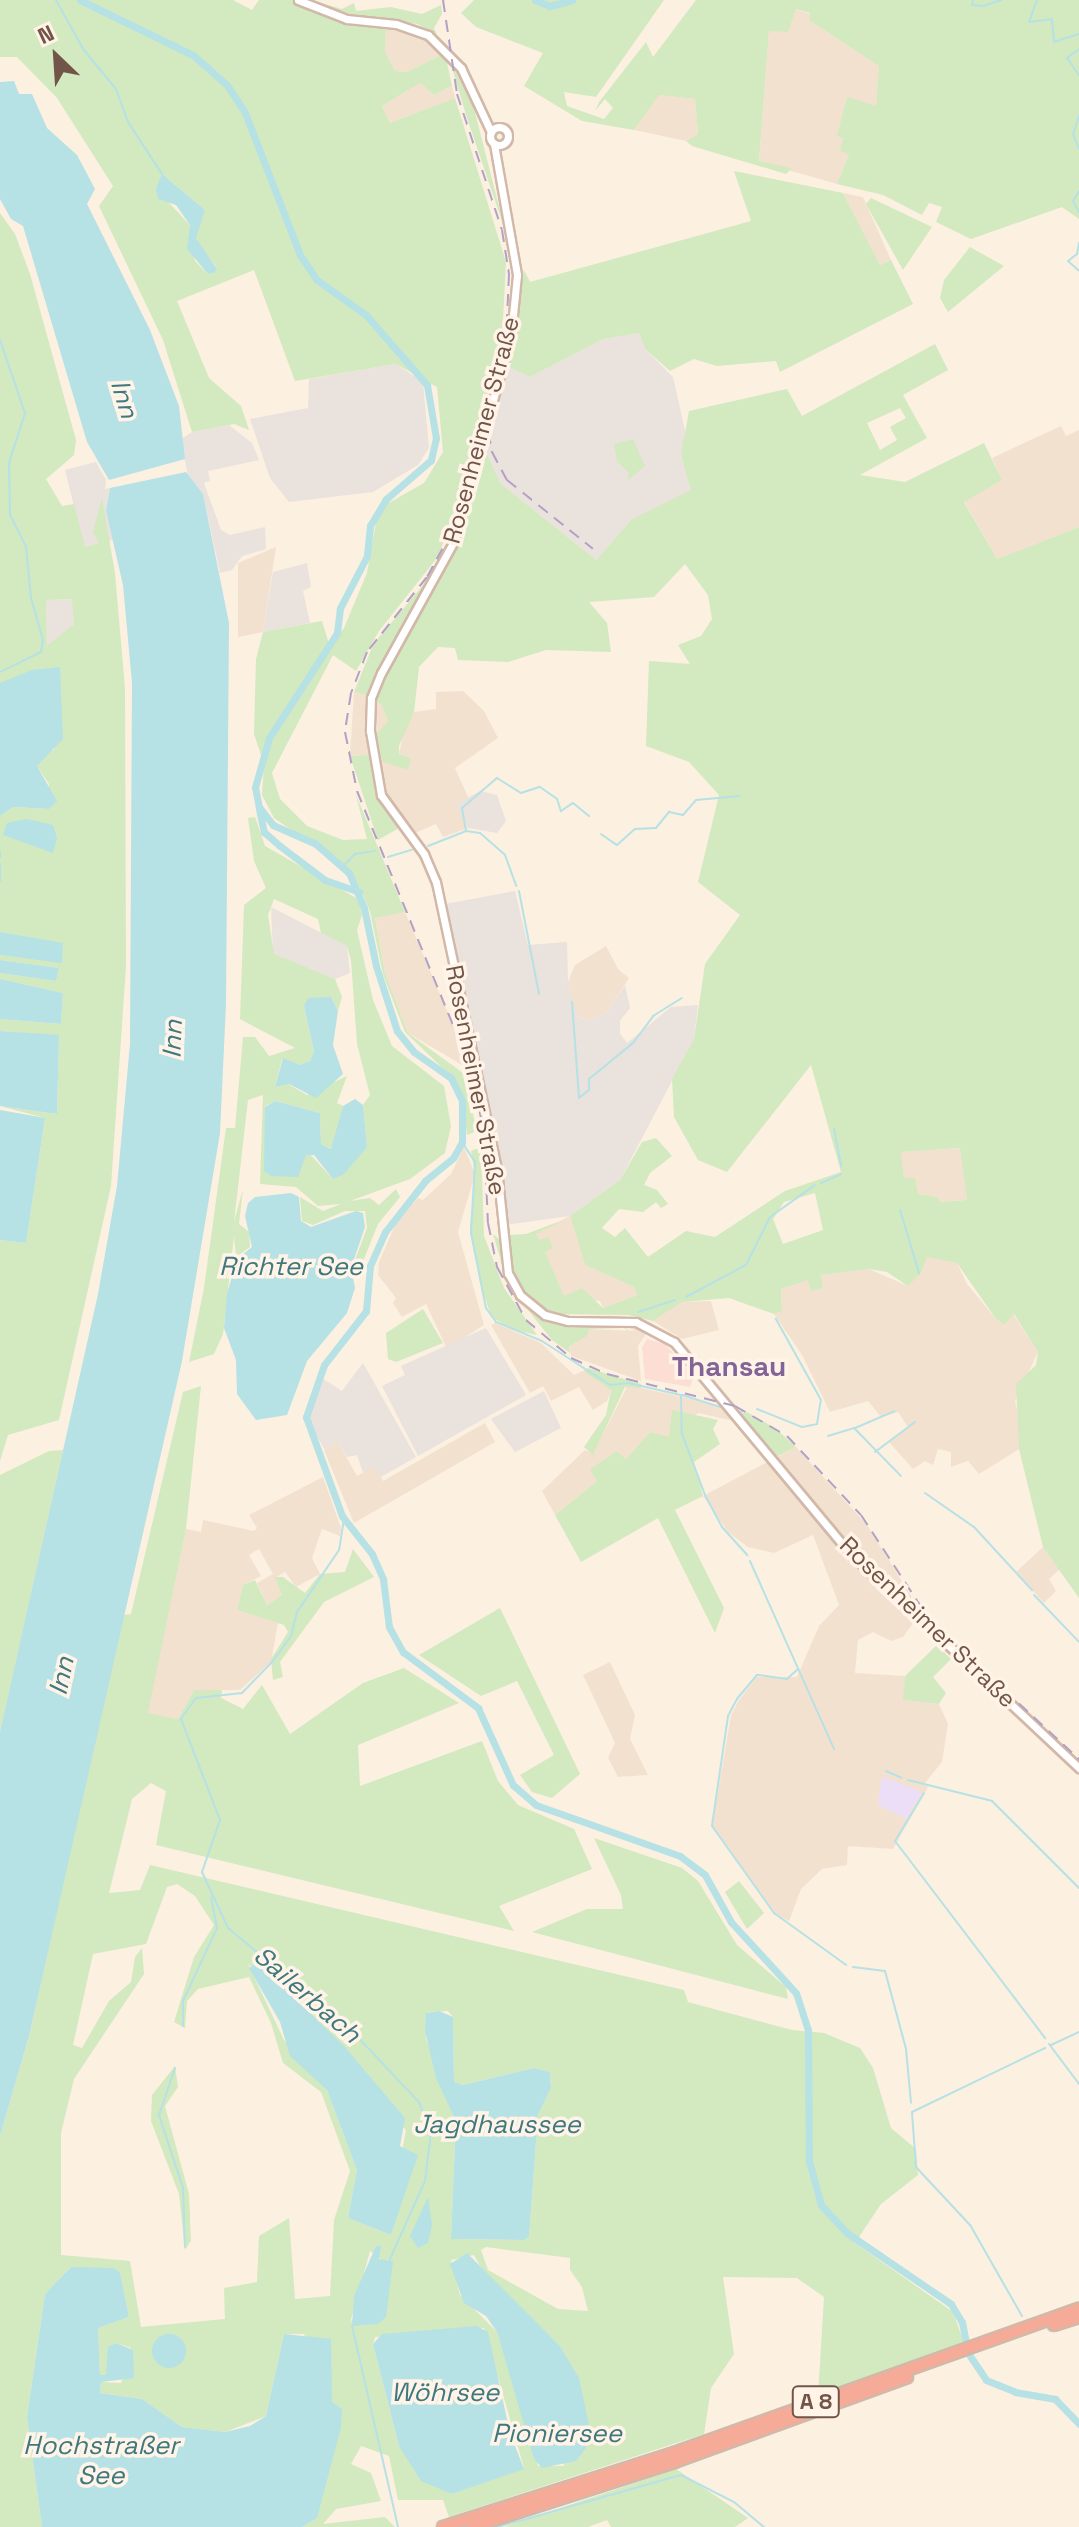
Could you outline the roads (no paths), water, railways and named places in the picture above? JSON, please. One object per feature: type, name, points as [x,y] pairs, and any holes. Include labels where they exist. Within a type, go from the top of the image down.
[{"type":"highway","name":"A 8","points":[[472,2527],[674,2462],[1079,2309]]},
{"type":"highway","name":"A 8","points":[[977,2348],[1079,2317]]},
{"type":"highway","name":"A 8","points":[[443,2527],[671,2454],[962,2354]]},
{"type":"main road","points":[[298,0],[347,19],[396,24],[428,35],[455,59],[494,130],[498,144],[507,135],[494,130]]},
{"type":"main road","name":"Rosenheimer Straße","points":[[498,144],[500,200],[517,275],[511,335],[454,541],[390,653],[371,698],[370,721],[381,795],[424,854],[436,882],[497,1169],[508,1273],[520,1295],[545,1315],[568,1321],[636,1322],[674,1342],[849,1552],[1079,1768]]},
{"type":"water","name":"Inn","points":[[14,81],[19,94],[32,94],[47,128],[77,155],[95,189],[87,204],[150,330],[179,406],[185,459],[109,480],[87,442],[23,226],[11,219],[0,199],[0,82]]},
{"type":"water","points":[[162,174],[205,210],[196,238],[217,269],[214,273],[208,274],[187,249],[190,225],[176,205],[158,199],[156,189]]},
{"type":"water","name":"Inn","points":[[186,472],[203,494],[229,623],[226,1004],[220,1133],[182,1361],[29,2036],[0,2136],[0,1732],[98,1294],[117,1186],[130,1044],[132,683],[123,585],[106,511],[110,488]]},
{"type":"water","points":[[60,667],[63,739],[37,766],[57,801],[49,809],[13,807],[0,816],[0,683],[32,670]]},
{"type":"water","points":[[27,819],[53,825],[57,838],[53,853],[3,835],[7,823]]},
{"type":"water","points":[[0,932],[63,943],[62,963],[0,955]]},
{"type":"water","points":[[0,960],[59,968],[56,981],[0,973]]},
{"type":"water","points":[[0,979],[63,993],[61,1024],[0,1019]]},
{"type":"water","points":[[331,997],[338,1011],[333,1045],[343,1074],[316,1098],[289,1084],[275,1087],[283,1058],[300,1065],[310,1061],[314,1051],[304,1006],[308,998]]},
{"type":"water","points":[[0,1031],[59,1035],[57,1114],[0,1106]]},
{"type":"water","points":[[355,1099],[363,1105],[367,1147],[344,1174],[333,1179],[314,1155],[306,1155],[298,1177],[271,1176],[264,1171],[265,1107],[275,1101],[320,1113],[321,1144],[331,1149],[343,1106]]},
{"type":"water","points":[[0,1110],[45,1118],[26,1243],[0,1240]]},
{"type":"water","name":"Richter See","points":[[291,1193],[299,1197],[301,1221],[311,1227],[356,1211],[363,1213],[365,1227],[351,1268],[355,1288],[347,1313],[307,1361],[287,1415],[256,1420],[237,1394],[236,1360],[224,1328],[227,1293],[238,1258],[252,1247],[245,1216],[248,1203],[255,1197]]},
{"type":"water","points":[[258,1963],[344,2046],[405,2118],[400,2146],[418,2155],[391,2235],[348,2218],[357,2170],[327,2090],[290,2056],[280,2022],[249,1968]]},
{"type":"water","name":"Jagdhaussee","points":[[439,2011],[453,2017],[454,2082],[463,2085],[534,2068],[550,2072],[551,2088],[538,2115],[529,2237],[524,2240],[451,2239],[456,2121],[436,2078],[425,2031],[426,2013]]},
{"type":"water","points":[[428,2197],[432,2225],[428,2243],[418,2248],[410,2236]]},
{"type":"water","points":[[376,2246],[381,2246],[379,2259],[393,2261],[386,2317],[378,2324],[352,2326],[354,2296]]},
{"type":"water","name":"Pioniersee","points":[[467,2253],[560,2346],[579,2378],[589,2425],[586,2448],[576,2461],[542,2468],[534,2459],[497,2332],[486,2316],[464,2303],[450,2264]]},
{"type":"water","name":"Hochstraßer See","points":[[71,2267],[114,2268],[120,2273],[129,2317],[98,2328],[100,2375],[106,2375],[108,2347],[116,2343],[133,2350],[134,2378],[101,2382],[100,2393],[142,2399],[182,2427],[225,2432],[250,2426],[266,2416],[284,2334],[331,2339],[332,2402],[342,2409],[341,2427],[317,2518],[302,2527],[42,2527],[27,2417],[45,2294]]},
{"type":"water","name":"Wöhrsee","points":[[477,2326],[488,2332],[510,2433],[524,2469],[452,2494],[421,2481],[399,2446],[373,2344],[382,2334]]},
{"type":"water","points":[[169,2334],[181,2339],[186,2351],[181,2363],[169,2368],[157,2363],[152,2351],[157,2339]]},
{"type":"waterway","points":[[56,0],[83,49],[116,89],[128,122],[162,174]]},
{"type":"waterway","points":[[80,0],[193,55],[227,85],[245,113],[300,255],[317,280],[366,315],[427,385],[436,438],[431,460],[386,499],[370,526],[367,556],[340,608],[337,633],[269,738],[255,787],[259,807],[273,825],[316,844],[349,873],[364,908],[376,966],[397,1031],[414,1052],[451,1078],[462,1101],[462,1142],[453,1158],[425,1181],[385,1232],[370,1266],[366,1311],[324,1365],[306,1417],[342,1516],[372,1554],[383,1579],[389,1627],[403,1652],[478,1708],[513,1785],[536,1805],[680,1856],[705,1875],[731,1922],[796,1993],[808,2030],[809,2161],[821,2205],[847,2233],[951,2304],[962,2322],[968,2353],[986,2380],[1015,2392],[1055,2399],[1079,2424]]},
{"type":"waterway","points":[[535,0],[550,6],[572,0]]},
{"type":"waterway","points":[[973,0],[972,5],[983,6],[1001,0]]},
{"type":"waterway","points":[[1037,0],[1029,22],[1052,19],[1054,42],[1079,34]]},
{"type":"waterway","points":[[1079,49],[1067,58],[1079,75]]},
{"type":"waterway","points":[[1079,116],[1073,134],[1079,149]]},
{"type":"waterway","points":[[1079,191],[1073,201],[1079,212]]},
{"type":"waterway","points":[[1079,243],[1077,254],[1068,261],[1079,271]]},
{"type":"waterway","points":[[0,340],[25,413],[9,463],[10,515],[26,547],[31,598],[43,640],[41,652],[0,672]]},
{"type":"waterway","points":[[466,831],[462,808],[497,778],[521,793],[540,787],[557,799],[561,811],[573,803],[589,816]]},
{"type":"waterway","points":[[601,834],[617,845],[635,829],[656,828],[669,812],[683,815],[696,800],[740,796]]},
{"type":"waterway","points":[[259,809],[264,832],[280,846],[325,880],[359,892]]},
{"type":"waterway","points":[[428,846],[466,831],[480,833],[505,855],[516,886]]},
{"type":"waterway","points":[[388,857],[414,849]]},
{"type":"waterway","points":[[342,867],[355,854],[375,851]]},
{"type":"waterway","points":[[0,852],[0,858]]},
{"type":"waterway","points":[[0,864],[0,881]]},
{"type":"waterway","points":[[519,891],[539,994]]},
{"type":"waterway","points":[[572,1002],[579,1098],[589,1090],[589,1079],[633,1043],[653,1016],[682,998]]},
{"type":"waterway","points":[[834,1129],[841,1166]]},
{"type":"waterway","points":[[462,1142],[475,1162],[471,1233],[486,1308],[496,1322],[542,1341],[610,1385],[628,1383],[681,1395],[682,1434],[705,1495],[722,1527],[747,1555]]},
{"type":"waterway","points":[[821,1183],[841,1174]]},
{"type":"waterway","points":[[686,1297],[746,1265],[770,1217],[815,1185]]},
{"type":"waterway","points":[[900,1210],[919,1273]]},
{"type":"waterway","points":[[638,1312],[675,1300]]},
{"type":"waterway","points":[[757,1409],[802,1427],[817,1424],[821,1400],[776,1319]]},
{"type":"waterway","points":[[682,1395],[723,1408]]},
{"type":"waterway","points":[[737,1413],[743,1411]]},
{"type":"waterway","points":[[855,1428],[895,1411]]},
{"type":"waterway","points":[[875,1452],[915,1422]]},
{"type":"waterway","points":[[828,1436],[854,1428],[901,1476]]},
{"type":"waterway","points":[[925,1493],[974,1527],[1032,1590]]},
{"type":"waterway","name":"Sailerbach","points":[[344,1519],[339,1550],[297,1612],[291,1636],[273,1661],[242,1693],[196,1698],[181,1719],[220,1820],[202,1872],[228,1928],[352,2031],[419,2102],[431,2133],[425,2181],[389,2261]]},
{"type":"waterway","points":[[750,1561],[834,1749]]},
{"type":"waterway","points":[[1034,1595],[1079,1642]]},
{"type":"waterway","points":[[798,1669],[787,1679],[757,1675],[737,1699],[728,1716],[712,1826],[774,1913],[846,1965]]},
{"type":"waterway","points":[[886,1771],[902,1778]]},
{"type":"waterway","points":[[908,1780],[992,1801],[1079,1888]]},
{"type":"waterway","points":[[924,1793],[895,1841],[1045,2038]]},
{"type":"waterway","points":[[183,2026],[183,2001],[217,1928],[211,1898]]},
{"type":"waterway","points":[[853,1967],[885,1971],[906,2049],[911,2103]]},
{"type":"waterway","points":[[1051,2045],[1079,2032]]},
{"type":"waterway","points":[[1049,2044],[1079,2084]]},
{"type":"waterway","points":[[1022,2316],[970,2225],[916,2167],[912,2112],[1045,2048]]},
{"type":"waterway","points":[[175,2068],[159,2115],[183,2188],[185,2247]]},
{"type":"waterway","name":"Sailerbach","points":[[352,2326],[398,2527]]},
{"type":"waterway","points":[[498,2527],[681,2475],[734,2502],[764,2527]]},
{"type":"railway","points":[[443,0],[457,94],[502,230],[509,274],[507,318],[452,531],[427,577],[367,652],[351,693],[345,732],[357,791],[471,1069],[484,1133],[488,1223],[497,1267],[526,1320],[571,1358],[607,1374],[735,1406],[787,1436],[861,1515],[931,1622],[1079,1759]]},
{"type":"railway","points":[[485,412],[492,452],[507,480],[593,549]]},
{"type":"district","name":"Thansau","points":[[729,1366]]}]
